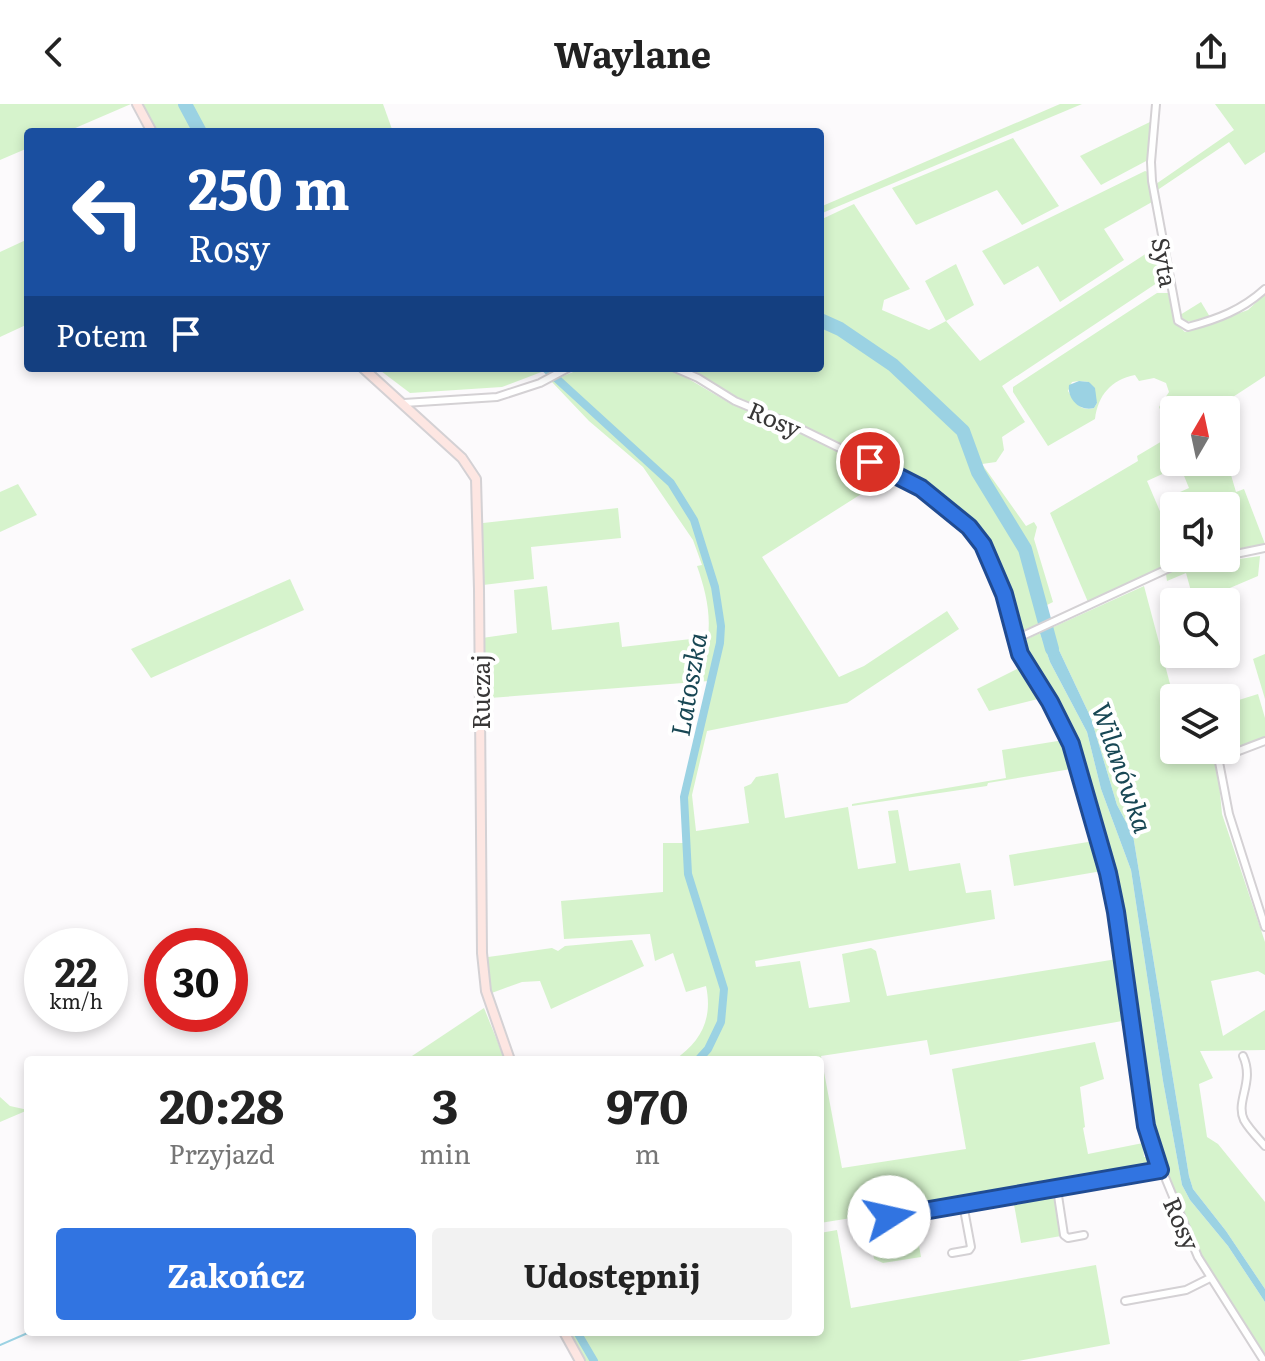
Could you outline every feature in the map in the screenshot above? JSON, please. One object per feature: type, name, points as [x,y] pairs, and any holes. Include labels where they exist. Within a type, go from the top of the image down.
[{"type":"street","points":[[137,104],[150,128]]},
{"type":"street","name":"Syta","points":[[1156,104],[1152,181],[1178,321],[1188,327],[1225,315],[1245,306],[1265,289]]},
{"type":"street","name":"Ruczaj","points":[[368,372],[462,458],[476,479],[482,964],[486,991],[509,1056]]},
{"type":"street","points":[[404,403],[497,397],[540,383],[559,372]]},
{"type":"street","name":"Rosy","points":[[684,372],[735,401],[795,426],[921,488],[969,527],[983,545],[1004,594],[1020,654],[1050,702],[1071,744],[1108,873],[1146,1126],[1160,1170],[1210,1278],[1264,1361]]},
{"type":"street","points":[[1240,553],[1265,548]]},
{"type":"street","points":[[1016,639],[1161,572]]},
{"type":"street","points":[[1265,741],[1223,757],[1219,762],[1229,814],[1265,927]]},
{"type":"street","points":[[1243,1056],[1249,1077],[1242,1114],[1265,1146]]},
{"type":"street","points":[[864,1221],[1160,1170]]},
{"type":"street","points":[[1057,1189],[1064,1235],[1068,1238],[1084,1235]]},
{"type":"street","points":[[952,1253],[971,1247],[963,1204]]},
{"type":"street","points":[[1125,1301],[1186,1290],[1210,1278]]},
{"type":"street","points":[[566,1336],[580,1361]]},
{"type":"green space","points":[[0,104],[131,104],[75,128],[24,128],[24,150],[0,160]]},
{"type":"green space","points":[[142,104],[383,104],[392,128],[156,128]]},
{"type":"green space","points":[[1060,104],[1082,104],[824,212],[824,205]]},
{"type":"green space","points":[[1215,104],[1265,104],[1265,152],[1245,165],[1229,142],[1156,191],[1156,184],[1234,130]]},
{"type":"green space","points":[[1152,121],[1148,160],[1101,185],[1080,156]]},
{"type":"green space","points":[[1013,138],[1059,206],[1022,225],[997,190],[916,225],[892,188]]},
{"type":"green space","points":[[1148,172],[1152,202],[1104,229],[1124,260],[1060,302],[1038,266],[1004,285],[982,251]]},
{"type":"green space","points":[[854,204],[910,289],[884,300],[882,310],[929,330],[946,321],[980,361],[1161,244],[1166,277],[1002,386],[1025,422],[1002,437],[1004,450],[996,462],[982,464],[1026,526],[1034,522],[1037,527],[1034,539],[1053,602],[1045,606],[1049,620],[1022,632],[1015,626],[1001,570],[979,529],[921,484],[737,397],[696,372],[824,372],[824,218]]},
{"type":"green space","points":[[24,241],[24,326],[0,337],[0,252]]},
{"type":"green space","points":[[956,264],[974,305],[946,321],[925,281]]},
{"type":"green space","points":[[1157,293],[1168,293],[1176,324],[1185,332],[1248,310],[1265,294],[1265,376],[1234,396],[1166,396],[1169,392],[1166,383],[1154,378],[1139,381],[1135,375],[1127,377],[1107,390],[1099,403],[1095,419],[1048,446],[1013,392],[1013,387]],"holes":[[[1072,382],[1089,382],[1097,403],[1094,408],[1085,409],[1078,405],[1068,391]]]},
{"type":"green space","points":[[1201,302],[1210,317],[1194,322],[1185,321],[1180,315]]},
{"type":"green space","points":[[382,372],[541,372],[502,387],[410,393]]},
{"type":"green space","points":[[573,372],[677,372],[733,405],[791,428],[888,477],[762,557],[839,677],[864,666],[947,611],[959,629],[847,703],[707,731],[692,795],[696,831],[749,823],[744,787],[756,777],[778,773],[785,818],[848,807],[858,869],[896,863],[888,811],[898,810],[909,871],[960,863],[966,893],[991,890],[995,919],[755,961],[756,967],[800,961],[809,1008],[850,1002],[842,954],[871,948],[876,951],[887,996],[1117,959],[1128,1020],[930,1055],[927,1040],[821,1056],[679,1056],[703,1029],[708,1009],[706,986],[686,992],[673,953],[655,961],[650,934],[564,939],[561,901],[663,892],[663,843],[683,843],[682,791],[709,681],[490,698],[483,695],[482,638],[517,633],[514,590],[547,586],[552,630],[619,622],[622,647],[708,637],[709,619],[697,566],[702,565],[693,540],[643,467],[589,421],[551,381]]},
{"type":"green space","points":[[1160,442],[1160,475],[1147,481],[1160,511],[1160,569],[1088,602],[1050,513],[1138,461],[1137,456]]},
{"type":"green space","points":[[1184,476],[1231,476],[1236,492],[1180,492],[1189,488]]},
{"type":"green space","points":[[18,484],[37,515],[0,532],[0,492]]},
{"type":"green space","points":[[1244,489],[1265,544],[1240,548],[1240,492],[1236,492]]},
{"type":"green space","points":[[618,508],[621,538],[531,547],[534,579],[483,585],[483,523]]},
{"type":"green space","points":[[1260,556],[1258,576],[1230,588],[1190,588],[1186,573],[1167,581],[1166,574],[1171,572],[1240,572],[1240,559]]},
{"type":"green space","points":[[290,579],[304,610],[151,678],[131,649]]},
{"type":"green space","points":[[1144,586],[1160,646],[1160,668],[1166,668],[1170,684],[1160,684],[1160,764],[1217,764],[1222,814],[1265,942],[1265,975],[1258,971],[1211,981],[1223,1036],[1265,1010],[1265,1050],[1200,1051],[1213,1078],[1199,1084],[1207,1137],[1218,1144],[1265,1202],[1265,1289],[1193,1189],[1133,835],[1117,805],[1091,718],[1049,629]]},
{"type":"green space","points":[[1040,633],[1050,662],[1087,732],[1101,789],[1131,870],[1182,1185],[1265,1302],[1265,1357],[1203,1260],[1158,1153],[1150,1123],[1106,846],[1068,736],[1024,646],[1027,639]]},
{"type":"green space","points":[[1265,654],[1265,699],[1253,659]]},
{"type":"green space","points":[[1021,667],[1038,693],[1038,699],[989,711],[977,689]]},
{"type":"green space","points":[[1258,694],[1265,718],[1265,738],[1244,747],[1240,747],[1240,700]]},
{"type":"green space","points":[[1064,740],[1077,768],[988,783],[987,786],[852,806],[1006,778],[1002,750]]},
{"type":"green space","points":[[1094,841],[1102,871],[1014,886],[1009,855]]},
{"type":"green space","points":[[632,940],[644,966],[551,1009],[540,981],[522,982],[489,994],[485,965],[488,957]]},
{"type":"green space","points":[[484,1008],[503,1056],[412,1056]]},
{"type":"green space","points":[[1095,1042],[1104,1079],[1080,1087],[1088,1154],[1143,1143],[1144,1157],[1147,1157],[1150,1170],[824,1222],[824,1072],[842,1168],[966,1149],[952,1069]]},
{"type":"green space","points":[[0,1097],[10,1106],[24,1109],[24,1112],[0,1122]]},
{"type":"green space","points":[[1049,1194],[1057,1203],[1061,1236],[1021,1243],[1013,1199]]},
{"type":"green space","points":[[914,1216],[921,1257],[883,1263],[874,1259],[870,1224]]},
{"type":"green space","points":[[837,1230],[851,1308],[1096,1265],[1110,1344],[1018,1361],[584,1361],[570,1336],[824,1336],[824,1232]]},
{"type":"water","points":[[1079,381],[1089,382],[1095,388],[1097,403],[1094,408],[1079,406],[1072,399],[1069,385]]},
{"type":"water","points":[[1049,629],[1091,718],[1117,805],[1133,835],[1193,1189],[1265,1289],[1265,1302],[1182,1185],[1131,870],[1101,789],[1087,732],[1050,662],[1040,633]]},
{"type":"waterway","name":"Wilanówka","points":[[185,104],[198,128]]},
{"type":"waterway","name":"Wilanówka","points":[[824,322],[893,365],[963,431],[978,472],[1025,549],[1052,649]]},
{"type":"waterway","name":"Latoszka","points":[[549,372],[671,483],[694,520],[715,587],[721,626],[720,643],[684,797],[688,874],[724,989],[721,1022],[702,1056]]},
{"type":"waterway","points":[[0,1345],[24,1335]]},
{"type":"waterway","name":"Latoszka","points":[[579,1336],[594,1361]]},
{"type":"route","points":[[870,462],[921,488],[969,527],[983,545],[1004,594],[1020,654],[1050,702],[1071,744],[1108,873],[1146,1126],[1160,1170],[889,1217]]}]
